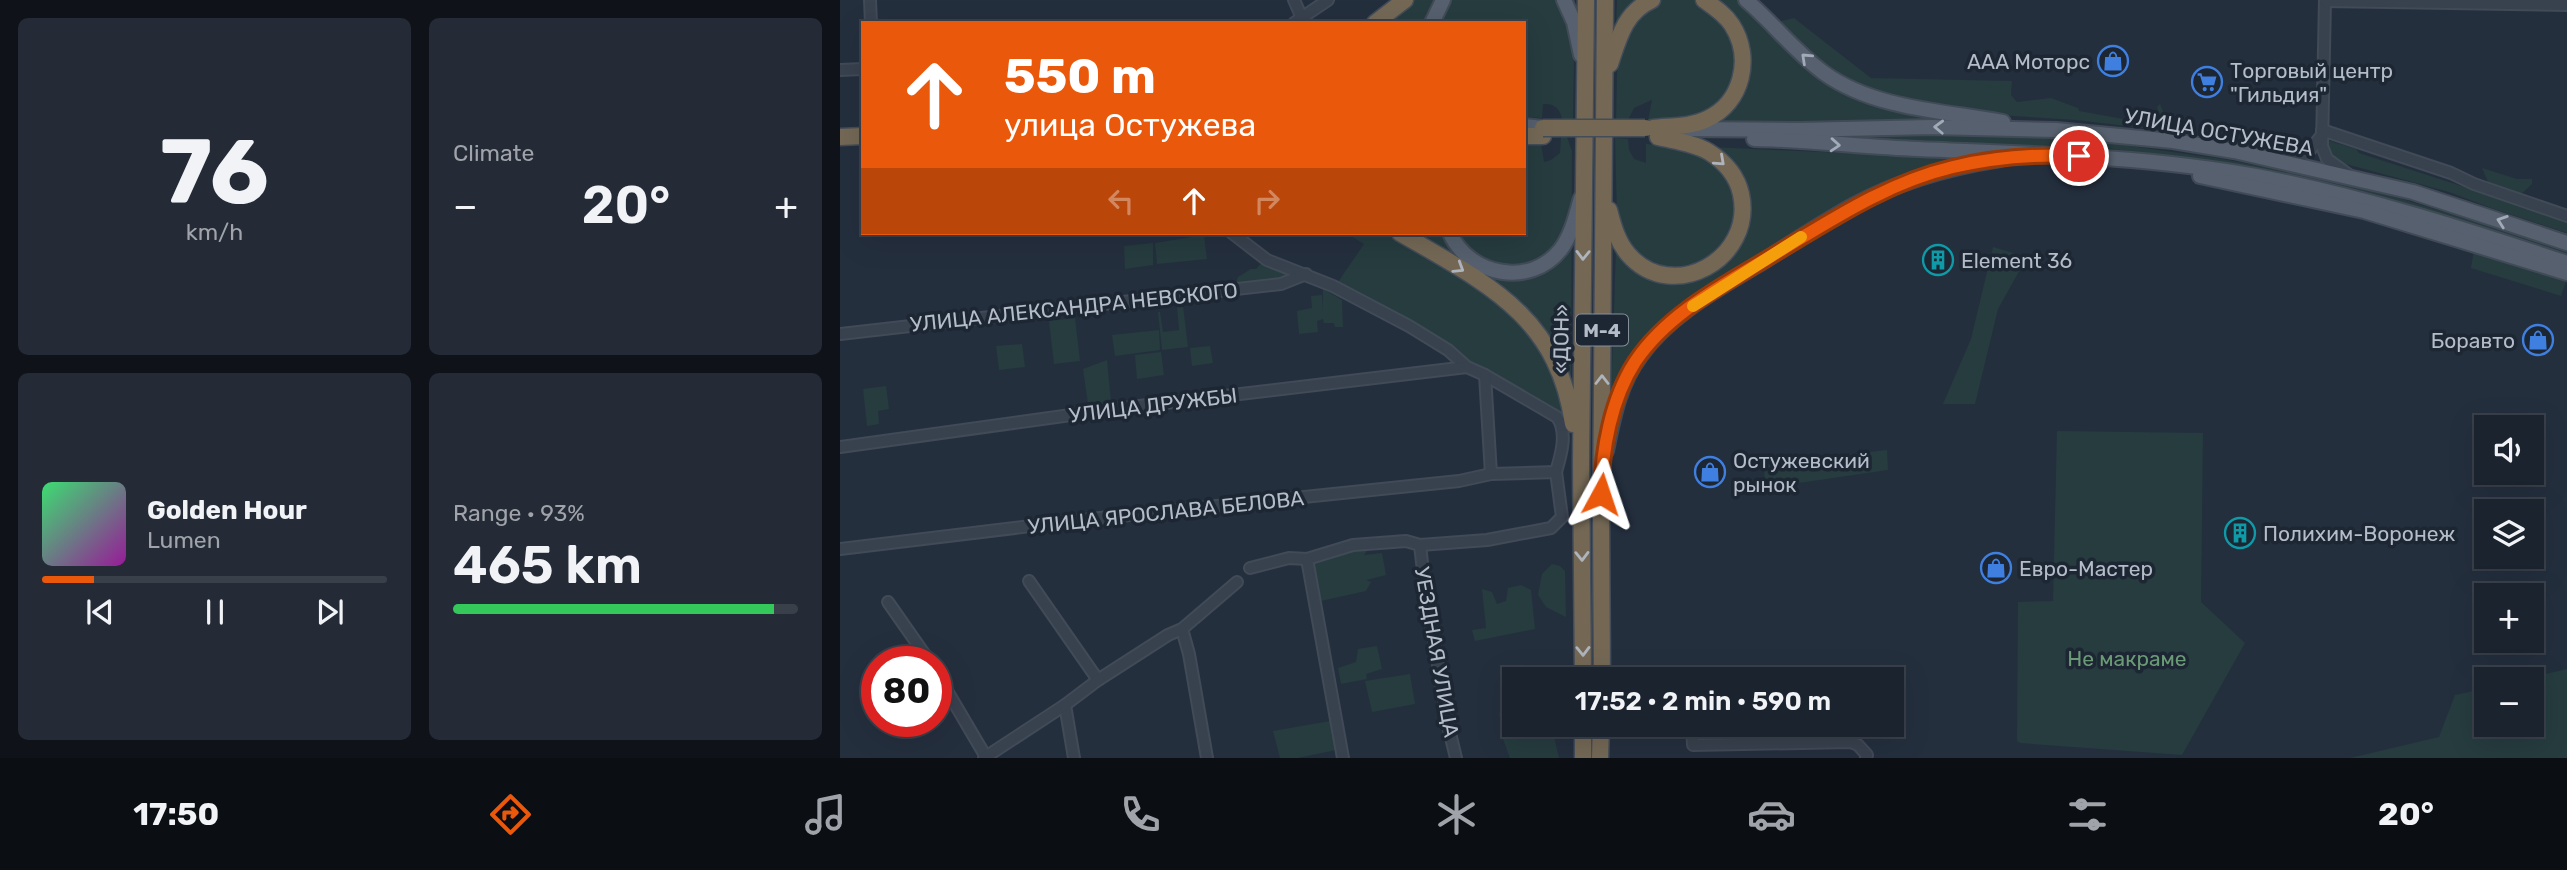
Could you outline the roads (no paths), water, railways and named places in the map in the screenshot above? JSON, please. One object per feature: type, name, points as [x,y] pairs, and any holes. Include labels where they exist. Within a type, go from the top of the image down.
[{"type":"highway","points":[[1378,21],[1405,0]]},
{"type":"highway","name":"«ДОН»","points":[[1583,667],[1581,463],[1586,0]]},
{"type":"highway","name":"«ДОН»","points":[[1602,667],[1605,0]]},
{"type":"highway","points":[[1606,76],[1623,26],[1641,6],[1652,0]]},
{"type":"highway","points":[[1526,128],[1543,132],[1650,133],[1709,119],[1722,110],[1738,87],[1743,60],[1737,35],[1728,19],[1704,0]]},
{"type":"highway","points":[[1526,137],[1543,132]]},
{"type":"highway","points":[[1605,188],[1613,226],[1622,246],[1629,256],[1644,266],[1665,274],[1685,275],[1703,270],[1723,256],[1736,236],[1742,218],[1742,201],[1735,177],[1724,163],[1708,151],[1650,133]]},
{"type":"highway","points":[[840,137],[861,136]]},
{"type":"highway","points":[[1403,235],[1493,290],[1522,313],[1537,330],[1556,362],[1566,387],[1581,463]]},
{"type":"highway","points":[[1583,737],[1583,758]]},
{"type":"highway","points":[[1600,758],[1601,737]]},
{"type":"main road","points":[[1433,21],[1443,0]]},
{"type":"main road","points":[[1564,0],[1574,22],[1584,77]]},
{"type":"main road","points":[[1746,0],[1814,65],[1850,88],[1881,99],[1914,106],[2056,130]]},
{"type":"main road","name":"УЛИЦА ОСТУЖЕВА","points":[[1650,133],[1932,127],[2056,130],[2173,141],[2276,160],[2413,192],[2567,243]]},
{"type":"main road","name":"УЛИЦА ОСТУЖЕВА","points":[[1650,133],[1852,146],[2099,157],[2204,167],[2395,208],[2567,263]]},
{"type":"main road","points":[[1602,472],[1616,404],[1628,374],[1651,342],[1688,309],[1826,222],[1879,194],[1951,167],[2039,154]]},
{"type":"main road","points":[[2099,157],[2364,211],[2567,273]]},
{"type":"main road","points":[[1451,235],[1461,251],[1480,265],[1502,273],[1528,270],[1555,256],[1566,242],[1583,187]]},
{"type":"street","points":[[870,0],[871,21]]},
{"type":"street","points":[[1294,0],[1298,20],[1328,0]]},
{"type":"street","points":[[2351,177],[2327,159],[2323,152],[2321,133],[2325,0],[2567,5]]},
{"type":"street","points":[[840,69],[861,69]]},
{"type":"street","points":[[2276,160],[2307,154],[2321,133]]},
{"type":"street","points":[[2321,133],[2451,173],[2474,184],[2567,216]]},
{"type":"street","points":[[1235,235],[1267,260],[1306,274],[1418,331],[1457,356],[1467,367],[1557,417],[1562,424],[1563,439],[1556,472],[1562,517],[1556,526],[1538,532],[1487,540],[1420,545],[1406,541],[1353,545],[1307,559],[1289,558],[1250,568]]},
{"type":"street","name":"УЛИЦА АЛЕКСАНДРА НЕВСКОГО","points":[[840,334],[1049,308],[1281,284],[1306,274]]},
{"type":"street","name":"УЛИЦА ДРУЖБЫ","points":[[840,447],[1114,409],[1467,367]]},
{"type":"street","points":[[1485,375],[1491,474]]},
{"type":"street","name":"УЛИЦА ЯРОСЛАВА БЕЛОВА","points":[[840,549],[1081,520],[1459,481],[1491,474],[1556,472]]},
{"type":"street","name":"УЕЗДНАЯ УЛИЦА","points":[[1420,545],[1428,615],[1456,758]]},
{"type":"street","points":[[1307,559],[1343,758]]},
{"type":"street","points":[[1029,581],[1098,680]]},
{"type":"street","points":[[952,700],[985,757],[1098,680],[1168,635],[1182,629],[1237,582]]},
{"type":"street","points":[[888,602],[919,646]]},
{"type":"street","points":[[1182,629],[1189,654],[1207,758]]},
{"type":"street","points":[[1065,705],[1074,758]]},
{"type":"street","points":[[1693,737],[1693,745],[1851,742],[1858,745],[1867,755],[1866,758]]},
{"type":"place","name":"ААА Моторс","points":[[2113,61]]},
{"type":"place","name":"Торговый центр \"Гильдия\"","points":[[2207,82]]},
{"type":"place","name":"Element 36","points":[[1938,260]]},
{"type":"place","name":"Боравто","points":[[2538,340]]},
{"type":"place","name":"Остужевский рынок","points":[[1710,472]]},
{"type":"place","name":"Полихим-Воронеж","points":[[2240,533]]},
{"type":"place","name":"Евро-Мастер","points":[[1996,568]]},
{"type":"park label","name":"Не макраме","points":[[2127,658]]}]
